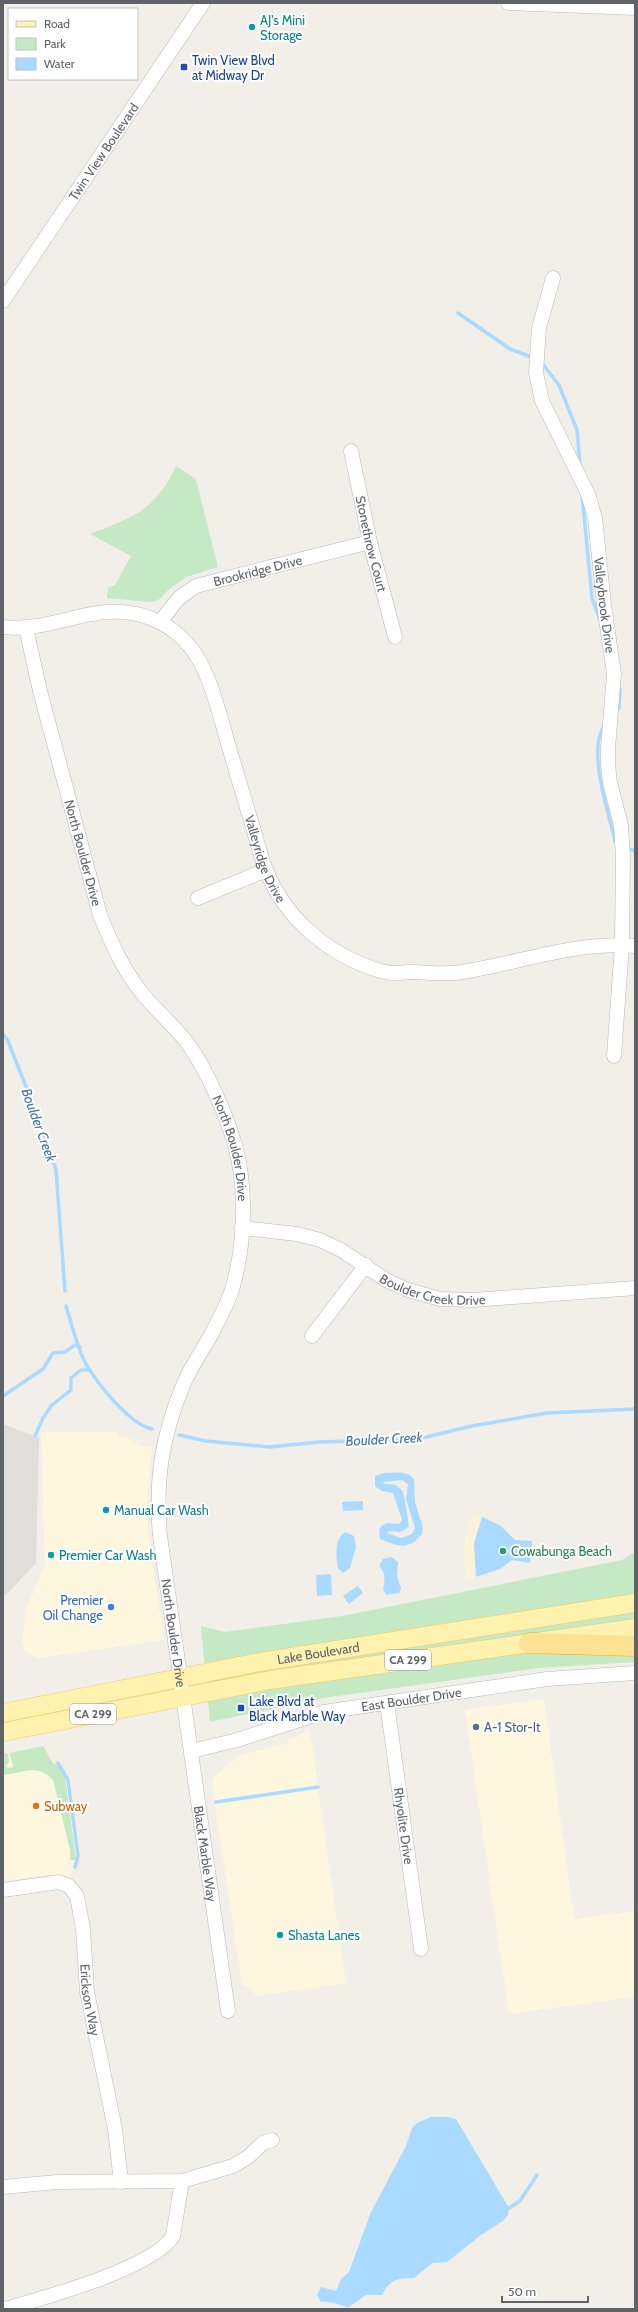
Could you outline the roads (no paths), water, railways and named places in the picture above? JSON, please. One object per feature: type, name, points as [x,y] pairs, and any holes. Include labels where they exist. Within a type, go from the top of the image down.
[{"type":"highway","points":[[529,1643],[635,1646]]},
{"type":"main road","name":"Lake Boulevard","points":[[3,1713],[180,1677],[342,1648],[635,1603]]},
{"type":"main road","name":"Lake Boulevard","points":[[3,1732],[183,1696],[361,1666],[635,1628]]},
{"type":"street","name":"Twin View Boulevard","points":[[3,301],[203,3]]},
{"type":"street","points":[[508,3],[635,8]]},
{"type":"street","name":"Valleybrook Drive","points":[[553,278],[539,328],[536,373],[542,401],[588,494],[596,524],[604,606],[614,674],[608,748],[610,783],[618,811],[622,839],[629,945],[614,1056]]},
{"type":"street","name":"Stonethrow Court","points":[[351,451],[370,542],[395,636]]},
{"type":"street","name":"Brookridge Drive","points":[[160,622],[179,598],[196,586],[370,542]]},
{"type":"street","name":"Valleyridge Drive","points":[[3,627],[26,628],[106,611],[129,612],[160,622],[191,646],[208,675],[266,870],[275,889],[288,909],[322,943],[363,965],[390,974],[461,972],[560,952],[629,945]]},
{"type":"street","name":"North Boulder Drive","points":[[26,628],[44,706],[100,915],[112,944],[141,993],[188,1044],[223,1110],[241,1172],[242,1228],[236,1274],[229,1298],[214,1329],[184,1382],[173,1411],[162,1449],[157,1490],[159,1520],[183,1696]]},
{"type":"street","points":[[198,898],[266,870]]},
{"type":"street","name":"Boulder Creek Drive","points":[[242,1228],[297,1234],[320,1240],[341,1250],[391,1282],[408,1290],[440,1299],[473,1300],[635,1288]]},
{"type":"street","points":[[312,1336],[366,1266]]},
{"type":"street","name":"East Boulder Drive","points":[[192,1751],[237,1740],[311,1715],[547,1679],[635,1673]]},
{"type":"street","name":"Black Marble Way","points":[[183,1696],[228,2011]]},
{"type":"street","name":"Rhyolite Drive","points":[[387,1703],[421,1949]]},
{"type":"street","name":"Erickson Way","points":[[3,1890],[59,1882],[69,1886],[77,1896],[83,1929],[87,1992],[115,2129],[121,2182]]},
{"type":"street","points":[[3,2187],[57,2182],[182,2181],[233,2166],[248,2157],[263,2143],[272,2140]]},
{"type":"street","points":[[5,2309],[83,2285],[153,2255],[170,2242],[173,2236],[182,2181]]},
{"type":"water","points":[[384,1473],[404,1473],[408,1474],[414,1479],[415,1502],[423,1528],[422,1534],[413,1543],[404,1546],[396,1545],[380,1539],[379,1530],[381,1526],[387,1523],[399,1524],[402,1520],[393,1493],[382,1491],[375,1486],[375,1476]],"holes":[[[402,1480],[408,1484],[406,1499],[415,1528],[412,1534],[401,1538],[387,1533],[389,1531],[400,1532],[409,1527],[403,1492],[396,1485],[385,1484],[383,1482]]]},
{"type":"water","points":[[363,1501],[363,1510],[343,1511],[342,1502]]},
{"type":"water","name":"Cowabunga Beach","points":[[482,1517],[501,1526],[515,1540],[532,1541],[530,1563],[512,1560],[500,1569],[476,1577],[474,1543]]},
{"type":"water","points":[[345,1532],[354,1536],[356,1547],[350,1568],[343,1573],[338,1568],[337,1544],[341,1535]]},
{"type":"water","points":[[392,1557],[398,1562],[397,1576],[401,1588],[399,1593],[387,1595],[383,1590],[384,1574],[379,1566],[383,1559]]},
{"type":"water","points":[[331,1574],[332,1595],[317,1596],[316,1575]]},
{"type":"water","points":[[358,1586],[363,1593],[349,1604],[343,1596]]},
{"type":"water","points":[[431,2117],[448,2117],[456,2119],[509,2208],[508,2215],[503,2221],[481,2235],[447,2262],[432,2263],[414,2278],[395,2280],[388,2286],[382,2295],[366,2295],[349,2307],[328,2302],[321,2302],[317,2295],[321,2287],[336,2291],[341,2279],[349,2272],[371,2212],[406,2146],[412,2128],[417,2123]]},
{"type":"waterway","points":[[458,313],[510,349],[534,358]]},
{"type":"waterway","points":[[541,362],[559,385],[577,430],[580,464]]},
{"type":"waterway","points":[[582,494],[592,598],[600,620]]},
{"type":"waterway","points":[[615,713],[619,708],[620,689]]},
{"type":"waterway","points":[[605,725],[600,735],[598,764],[604,798],[615,841]]},
{"type":"waterway","points":[[627,848],[635,851]]},
{"type":"waterway","name":"Boulder Creek","points":[[3,1034],[8,1041],[43,1130],[56,1170],[65,1291]]},
{"type":"waterway","name":"Boulder Creek","points":[[66,1306],[80,1351],[91,1372],[124,1412],[143,1426],[152,1429]]},
{"type":"waterway","points":[[3,1396],[43,1369],[53,1353],[65,1352],[75,1345],[80,1347]]},
{"type":"waterway","points":[[35,1436],[43,1418],[52,1405],[71,1390],[71,1378],[81,1370],[90,1370]]},
{"type":"waterway","name":"Boulder Creek","points":[[179,1435],[206,1441],[270,1447],[319,1442],[418,1439],[472,1426],[547,1413],[635,1409]]},
{"type":"waterway","points":[[58,1763],[68,1780],[78,1856],[75,1867]]},
{"type":"waterway","points":[[216,1802],[318,1787]]},
{"type":"waterway","points":[[509,2208],[520,2201],[537,2175]]},
{"type":"place","name":"AJ's Mini Storage","points":[[252,27]]},
{"type":"place","name":"Twin View Blvd at Midway Dr","points":[[184,67]]},
{"type":"place","name":"Manual Car Wash","points":[[106,1510]]},
{"type":"place","name":"Cowabunga Beach","points":[[503,1551]]},
{"type":"place","name":"Premier Car Wash","points":[[51,1555]]},
{"type":"place","name":"Premier Oil Change","points":[[111,1607]]},
{"type":"place","name":"Lake Blvd at Black Marble Way","points":[[241,1708]]},
{"type":"place","name":"A-1 Stor-It","points":[[476,1727]]},
{"type":"place","name":"Subway","points":[[36,1806]]},
{"type":"place","name":"Shasta Lanes","points":[[280,1935]]}]
